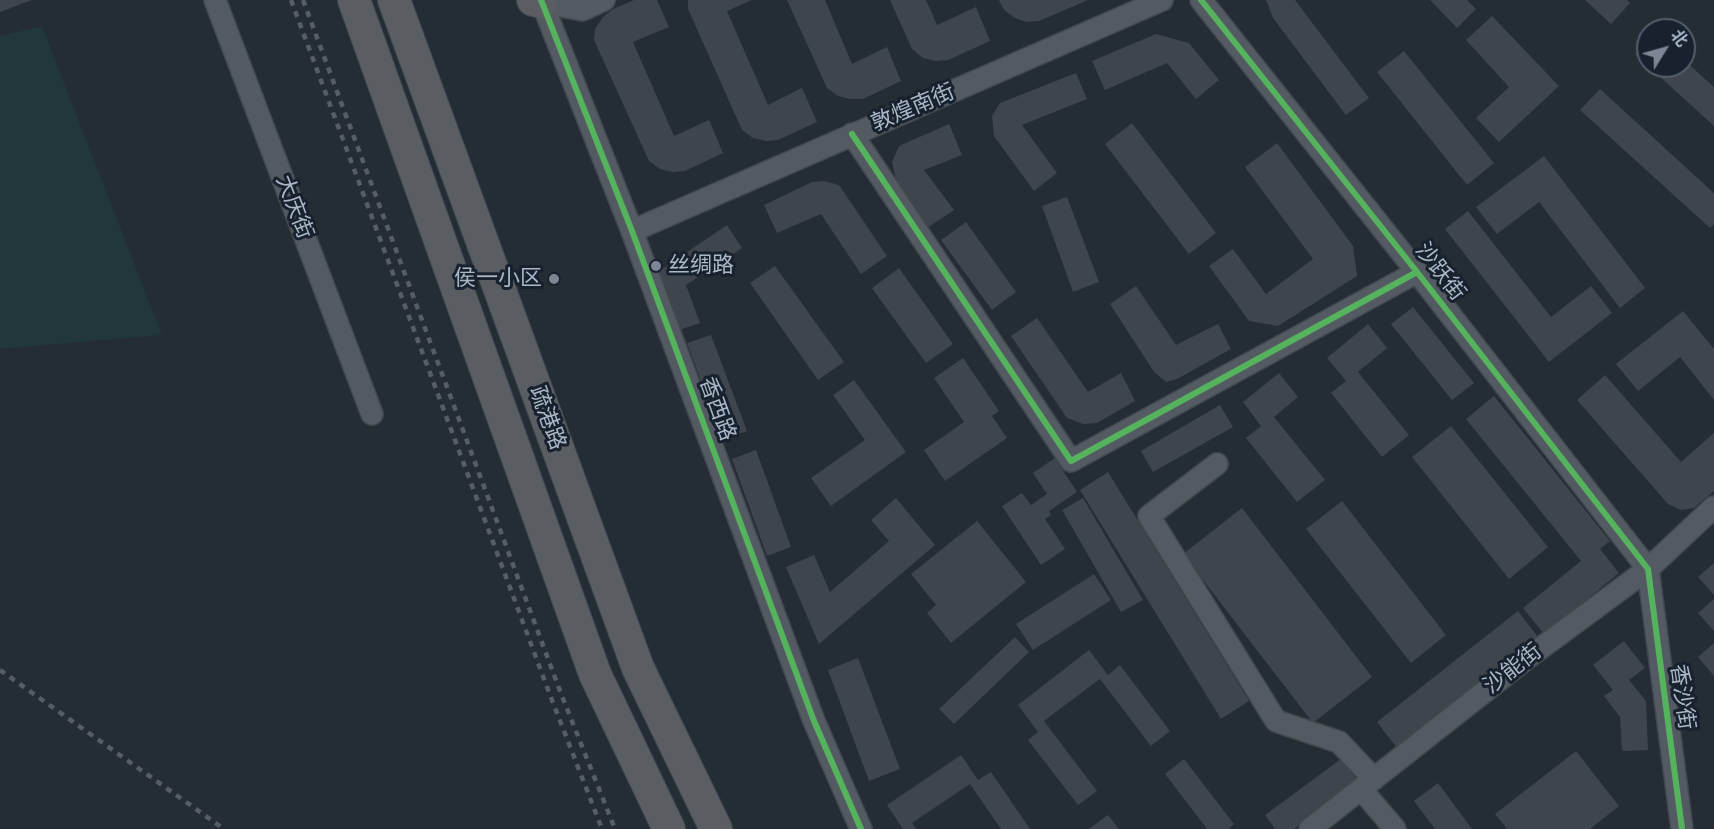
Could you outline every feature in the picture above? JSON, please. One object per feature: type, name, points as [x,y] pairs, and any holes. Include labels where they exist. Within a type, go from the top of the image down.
[{"type":"highway","points":[[354,0],[595,674],[669,829]]},
{"type":"highway","name":"疏港路","points":[[394,0],[638,668],[716,829]]},
{"type":"street","name":"大庆街","points":[[215,0],[372,414]]},
{"type":"street","points":[[538,1],[582,10],[604,0]]},
{"type":"street","name":"敦煌南街","points":[[632,231],[1162,0]]},
{"type":"street","name":"沙跃街","points":[[1202,0],[1647,569]]},
{"type":"street","name":"香西路","points":[[538,1],[632,231],[814,721],[861,829]]},
{"type":"street","points":[[852,134],[1071,461],[1417,272]]},
{"type":"street","points":[[1217,464],[1149,516],[1276,721],[1339,742],[1395,829]]},
{"type":"street","name":"沙能街","points":[[1310,829],[1526,659],[1647,569],[1714,507]]},
{"type":"street","name":"香沙街","points":[[1647,569],[1682,829]]},
{"type":"green space","points":[[42,26],[162,335],[0,349],[0,36]]},
{"type":"building","points":[[0,0],[32,0],[0,12]]},
{"type":"building","points":[[634,0],[657,0],[669,27],[633,42],[674,136],[709,120],[723,153],[685,171],[672,172],[660,169],[649,161],[594,40],[595,29],[603,17],[613,9]]},
{"type":"building","points":[[688,0],[752,0],[727,11],[768,105],[802,88],[817,122],[778,140],[766,141],[753,138],[742,130],[688,9]]},
{"type":"building","points":[[787,0],[825,0],[852,64],[887,47],[901,81],[863,99],[838,96],[827,88]]},
{"type":"building","points":[[890,0],[926,0],[937,25],[976,7],[990,41],[948,60],[935,61],[923,58],[912,49]]},
{"type":"building","points":[[999,0],[1088,0],[1039,21],[1027,22],[1015,18],[1004,10]]},
{"type":"building","points":[[1266,0],[1295,0],[1369,98],[1346,115],[1273,18]]},
{"type":"building","points":[[1430,0],[1467,0],[1476,9],[1457,28]]},
{"type":"building","points":[[1585,0],[1627,0],[1630,3],[1611,24]]},
{"type":"building","points":[[1492,16],[1559,86],[1499,142],[1476,118],[1509,87],[1466,40]]},
{"type":"building","points":[[1156,34],[1189,43],[1219,80],[1196,99],[1167,63],[1105,90],[1092,61]]},
{"type":"building","points":[[1404,51],[1494,163],[1467,185],[1377,72]]},
{"type":"building","points":[[1696,71],[1714,87],[1714,126],[1661,78],[1696,78]]},
{"type":"building","points":[[1076,73],[1087,99],[1022,125],[1057,173],[1034,191],[994,136],[992,116],[1000,103]]},
{"type":"building","points":[[1600,89],[1714,193],[1714,224],[1710,228],[1580,110]]},
{"type":"building","points":[[1132,123],[1216,233],[1189,254],[1105,144]]},
{"type":"building","points":[[949,124],[962,155],[924,170],[954,210],[927,228],[896,180],[892,162],[899,146]]},
{"type":"building","points":[[1277,143],[1353,246],[1357,276],[1278,326],[1249,321],[1209,266],[1233,249],[1266,294],[1313,259],[1245,167]]},
{"type":"building","points":[[1544,156],[1645,288],[1620,308],[1539,202],[1497,234],[1476,207]]},
{"type":"building","points":[[824,181],[839,185],[887,256],[861,274],[821,214],[777,233],[764,205],[812,182]]},
{"type":"building","points":[[1067,197],[1099,282],[1073,292],[1042,206]]},
{"type":"building","points":[[1468,211],[1551,317],[1591,286],[1612,313],[1549,362],[1445,229]]},
{"type":"building","points":[[966,222],[1016,292],[992,310],[941,240]]},
{"type":"building","points":[[727,225],[742,248],[686,285],[700,323],[679,330],[659,271]]},
{"type":"building","points":[[775,266],[844,362],[818,380],[750,283]]},
{"type":"building","points":[[899,268],[953,344],[926,363],[872,288]]},
{"type":"building","points":[[1136,286],[1176,345],[1218,324],[1231,349],[1177,379],[1166,382],[1154,372],[1110,304]]},
{"type":"building","points":[[1413,307],[1474,383],[1452,400],[1391,324]]},
{"type":"building","points":[[1683,311],[1714,349],[1714,400],[1680,357],[1638,391],[1616,364]]},
{"type":"building","points":[[1037,318],[1088,392],[1121,373],[1135,401],[1097,423],[1083,424],[1067,418],[1011,336]]},
{"type":"building","points":[[1368,324],[1387,348],[1358,372],[1409,435],[1382,457],[1331,393],[1346,381],[1327,358]]},
{"type":"building","points":[[711,335],[747,431],[723,440],[687,343]]},
{"type":"building","points":[[963,358],[999,411],[992,416],[1007,438],[945,481],[924,450],[964,422],[934,378]]},
{"type":"building","points":[[1279,373],[1298,397],[1274,417],[1325,480],[1297,502],[1246,438],[1261,426],[1243,402]]},
{"type":"building","points":[[1605,375],[1681,462],[1714,433],[1714,491],[1694,508],[1681,510],[1668,504],[1577,400]]},
{"type":"building","points":[[854,380],[906,452],[831,506],[811,478],[865,440],[833,395]]},
{"type":"building","points":[[1494,396],[1610,541],[1600,549],[1619,573],[1544,634],[1523,608],[1581,561],[1466,419]]},
{"type":"building","points":[[1220,405],[1233,427],[1153,472],[1141,451]]},
{"type":"building","points":[[1451,426],[1548,547],[1509,579],[1412,457]]},
{"type":"building","points":[[756,450],[791,547],[767,556],[732,459]]},
{"type":"building","points":[[1055,458],[1077,492],[1049,511],[1051,515],[1045,519],[1065,549],[1041,565],[1002,506],[1022,493],[1031,505],[1047,494],[1033,473]]},
{"type":"building","points":[[1108,472],[1249,701],[1221,719],[1080,490]]},
{"type":"building","points":[[896,498],[935,545],[819,644],[786,567],[814,555],[830,592],[889,541],[871,520]]},
{"type":"building","points":[[1083,498],[1143,600],[1121,612],[1062,510]]},
{"type":"building","points":[[1342,501],[1446,635],[1411,663],[1306,529]]},
{"type":"building","points":[[1242,508],[1372,677],[1313,723],[1183,554]]},
{"type":"building","points":[[977,521],[1026,582],[951,643],[927,613],[936,605],[911,574]]},
{"type":"building","points":[[1714,563],[1714,595],[1698,577]]},
{"type":"building","points":[[1094,574],[1111,600],[1033,650],[1016,624]]},
{"type":"building","points":[[1714,599],[1714,631],[1698,613]]},
{"type":"building","points":[[1518,611],[1538,637],[1397,748],[1377,722]]},
{"type":"building","points":[[1015,637],[1029,652],[954,724],[939,709]]},
{"type":"building","points":[[1624,641],[1645,668],[1629,680],[1646,701],[1648,750],[1622,751],[1620,717],[1604,696],[1613,690],[1593,665]]},
{"type":"building","points":[[1714,643],[1714,676],[1698,657]]},
{"type":"building","points":[[1089,650],[1108,675],[1120,665],[1170,731],[1151,746],[1100,679],[1044,721],[1097,791],[1078,805],[1028,740],[1038,732],[1018,705]]},
{"type":"building","points":[[858,658],[900,769],[869,781],[828,670]]},
{"type":"building","points":[[1576,751],[1619,806],[1590,829],[1507,829],[1495,814]]},
{"type":"building","points":[[961,755],[978,780],[991,772],[1030,829],[1001,829],[970,784],[912,823],[916,829],[903,829],[887,805]]},
{"type":"building","points":[[1184,759],[1234,824],[1229,829],[1207,829],[1165,774]]},
{"type":"building","points":[[1341,759],[1358,781],[1294,829],[1275,829],[1265,815]]},
{"type":"building","points":[[1438,783],[1472,829],[1435,829],[1414,801]]},
{"type":"building","points":[[1108,815],[1119,829],[1089,829]]},
{"type":"railway","points":[[291,0],[602,829]]},
{"type":"railway","points":[[303,0],[560,691],[615,829]]},
{"type":"railway","points":[[0,670],[224,829]]},
{"type":"cycle path","points":[[541,0],[632,231],[814,721],[861,829]]},
{"type":"cycle path","points":[[1201,0],[1417,272],[1648,569],[1682,829]]},
{"type":"cycle path","points":[[852,134],[1071,461],[1417,272]]},
{"type":"place","name":"丝绸路","points":[[656,266]]},
{"type":"place","name":"侯一小区","points":[[554,279]]}]
